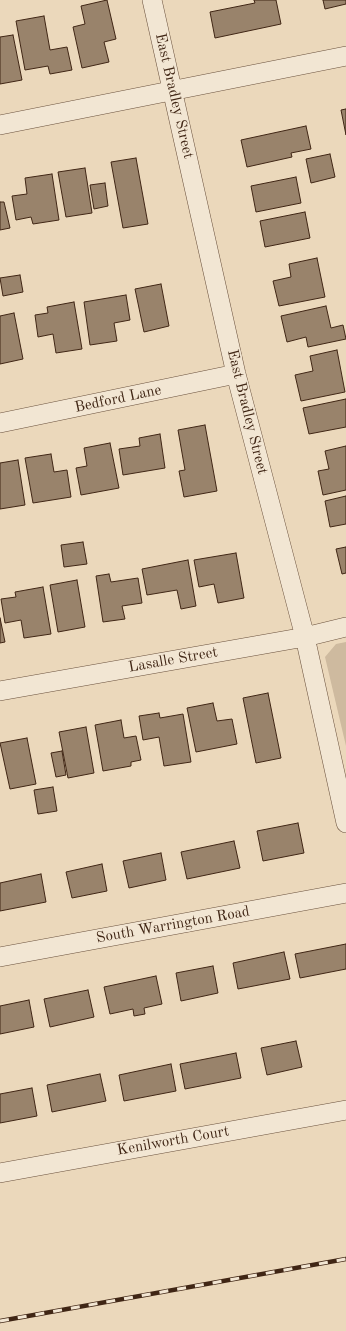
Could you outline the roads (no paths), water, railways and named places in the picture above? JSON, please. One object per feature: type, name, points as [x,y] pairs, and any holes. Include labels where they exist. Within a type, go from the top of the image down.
[{"type":"street","name":"East Bradley Street","points":[[152,0],[236,374],[305,637],[346,823]]},
{"type":"street","points":[[0,125],[346,56]]},
{"type":"street","name":"Bedford Lane","points":[[0,423],[236,374]]},
{"type":"street","name":"Lasalle Street","points":[[0,691],[305,637],[346,627]]},
{"type":"street","name":"South Warrington Road","points":[[0,957],[346,893]]},
{"type":"street","name":"Kenilworth Court","points":[[0,1173],[346,1110]]},
{"type":"railway","points":[[0,1321],[346,1259]]}]
